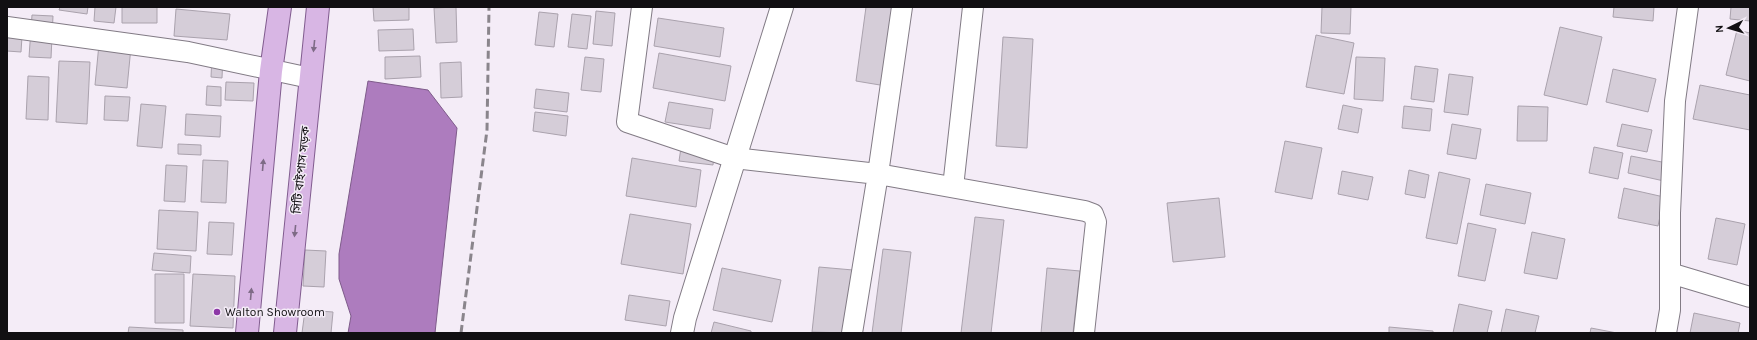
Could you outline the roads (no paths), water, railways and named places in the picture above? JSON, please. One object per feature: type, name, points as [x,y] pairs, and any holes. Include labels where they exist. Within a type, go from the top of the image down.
[{"type":"main road","points":[[247,333],[272,71],[280,7]]},
{"type":"main road","name":"সিটি বাইপাস সড়ক","points":[[284,333],[318,7]]},
{"type":"street","points":[[642,7],[627,122],[734,158],[878,174],[1085,211],[1092,214],[1096,222],[1084,333]]},
{"type":"street","points":[[682,333],[685,318],[734,158],[782,7]]},
{"type":"street","points":[[852,333],[878,174],[902,7]]},
{"type":"street","points":[[953,187],[974,7]]},
{"type":"street","points":[[1666,333],[1670,310],[1670,213],[1675,101],[1688,7]]},
{"type":"street","points":[[7,27],[188,52],[310,78]]},
{"type":"street","points":[[1670,273],[1750,297]]},
{"type":"railway","points":[[461,333],[487,130],[489,7]]},
{"type":"place","name":"Walton Showroom","points":[[217,312]]}]
